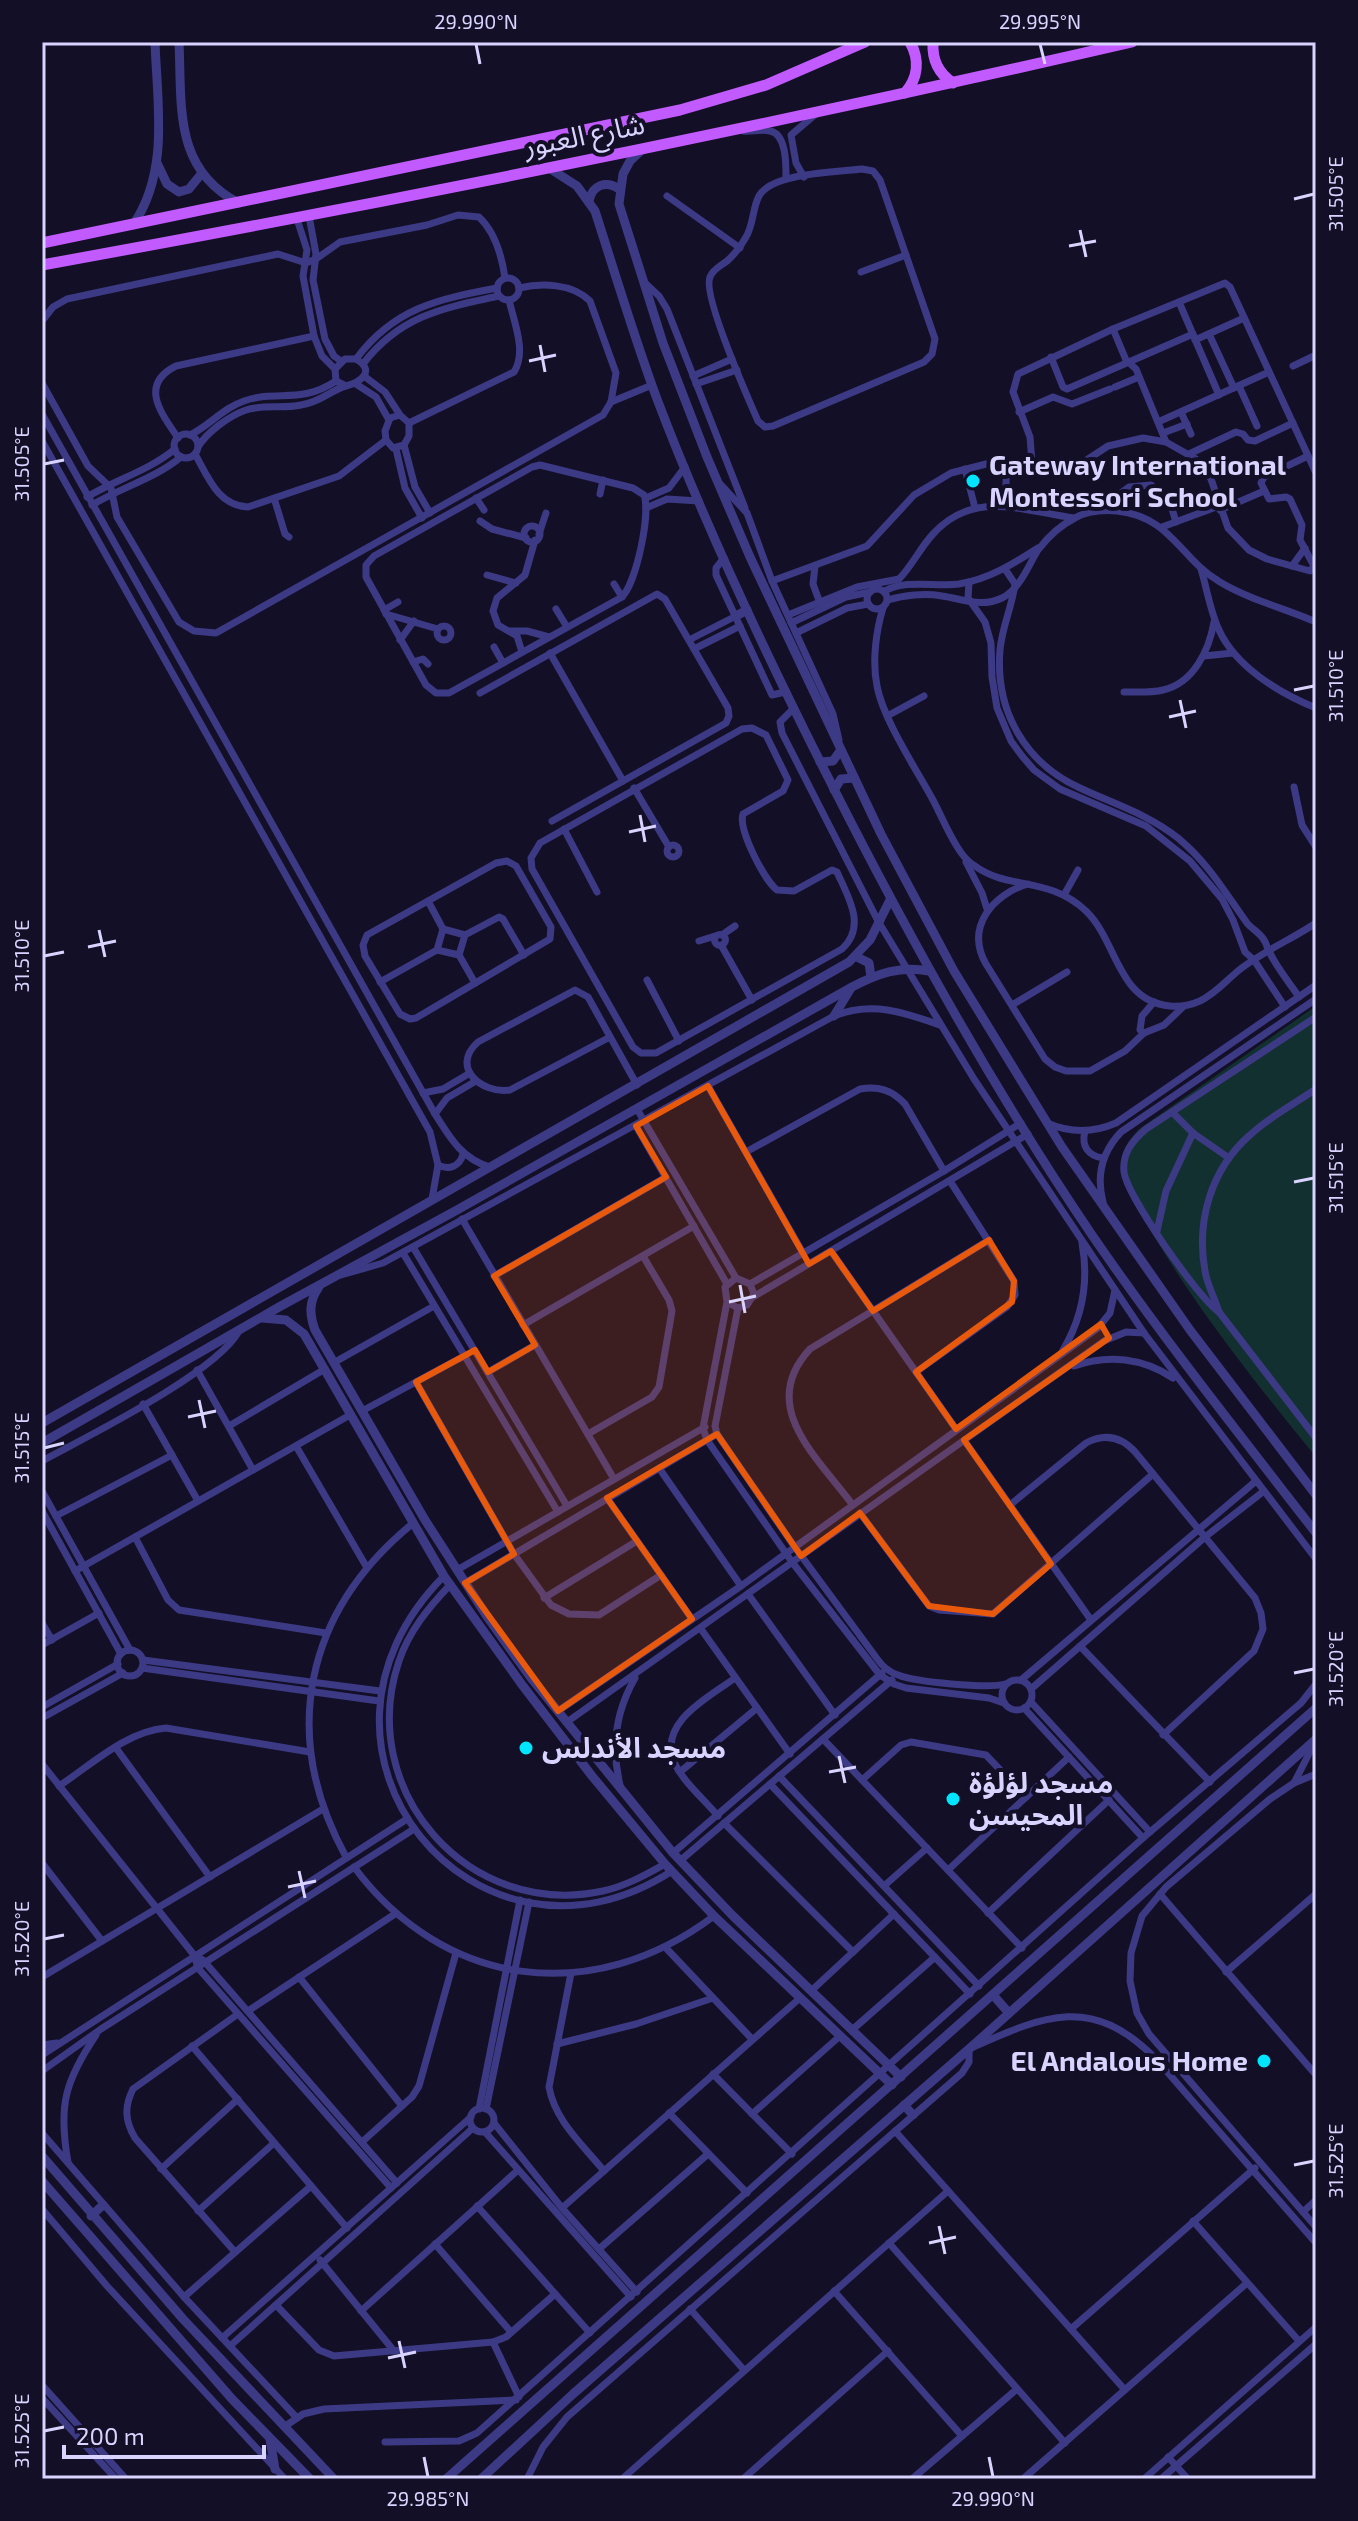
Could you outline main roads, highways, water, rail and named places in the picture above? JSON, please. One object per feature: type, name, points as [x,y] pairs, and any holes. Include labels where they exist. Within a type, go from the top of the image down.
[{"type":"main road","name":"شارع العبور","points":[[42,243],[716,101],[774,82],[865,42]]},
{"type":"main road","points":[[905,93],[917,71],[910,42]]},
{"type":"main road","points":[[933,42],[933,58],[953,83]]},
{"type":"main road","name":"شارع العبور","points":[[42,265],[303,217],[953,83],[1132,42]]},
{"type":"place","name":"Gateway International Montessori School","points":[[973,481]]},
{"type":"place","name":"مسجد الأندلس","points":[[526,1748]]},
{"type":"place","name":"مسجد لؤلؤة المحيسن","points":[[953,1799]]},
{"type":"place","name":"El Andalous Home","points":[[1264,2061]]}]
